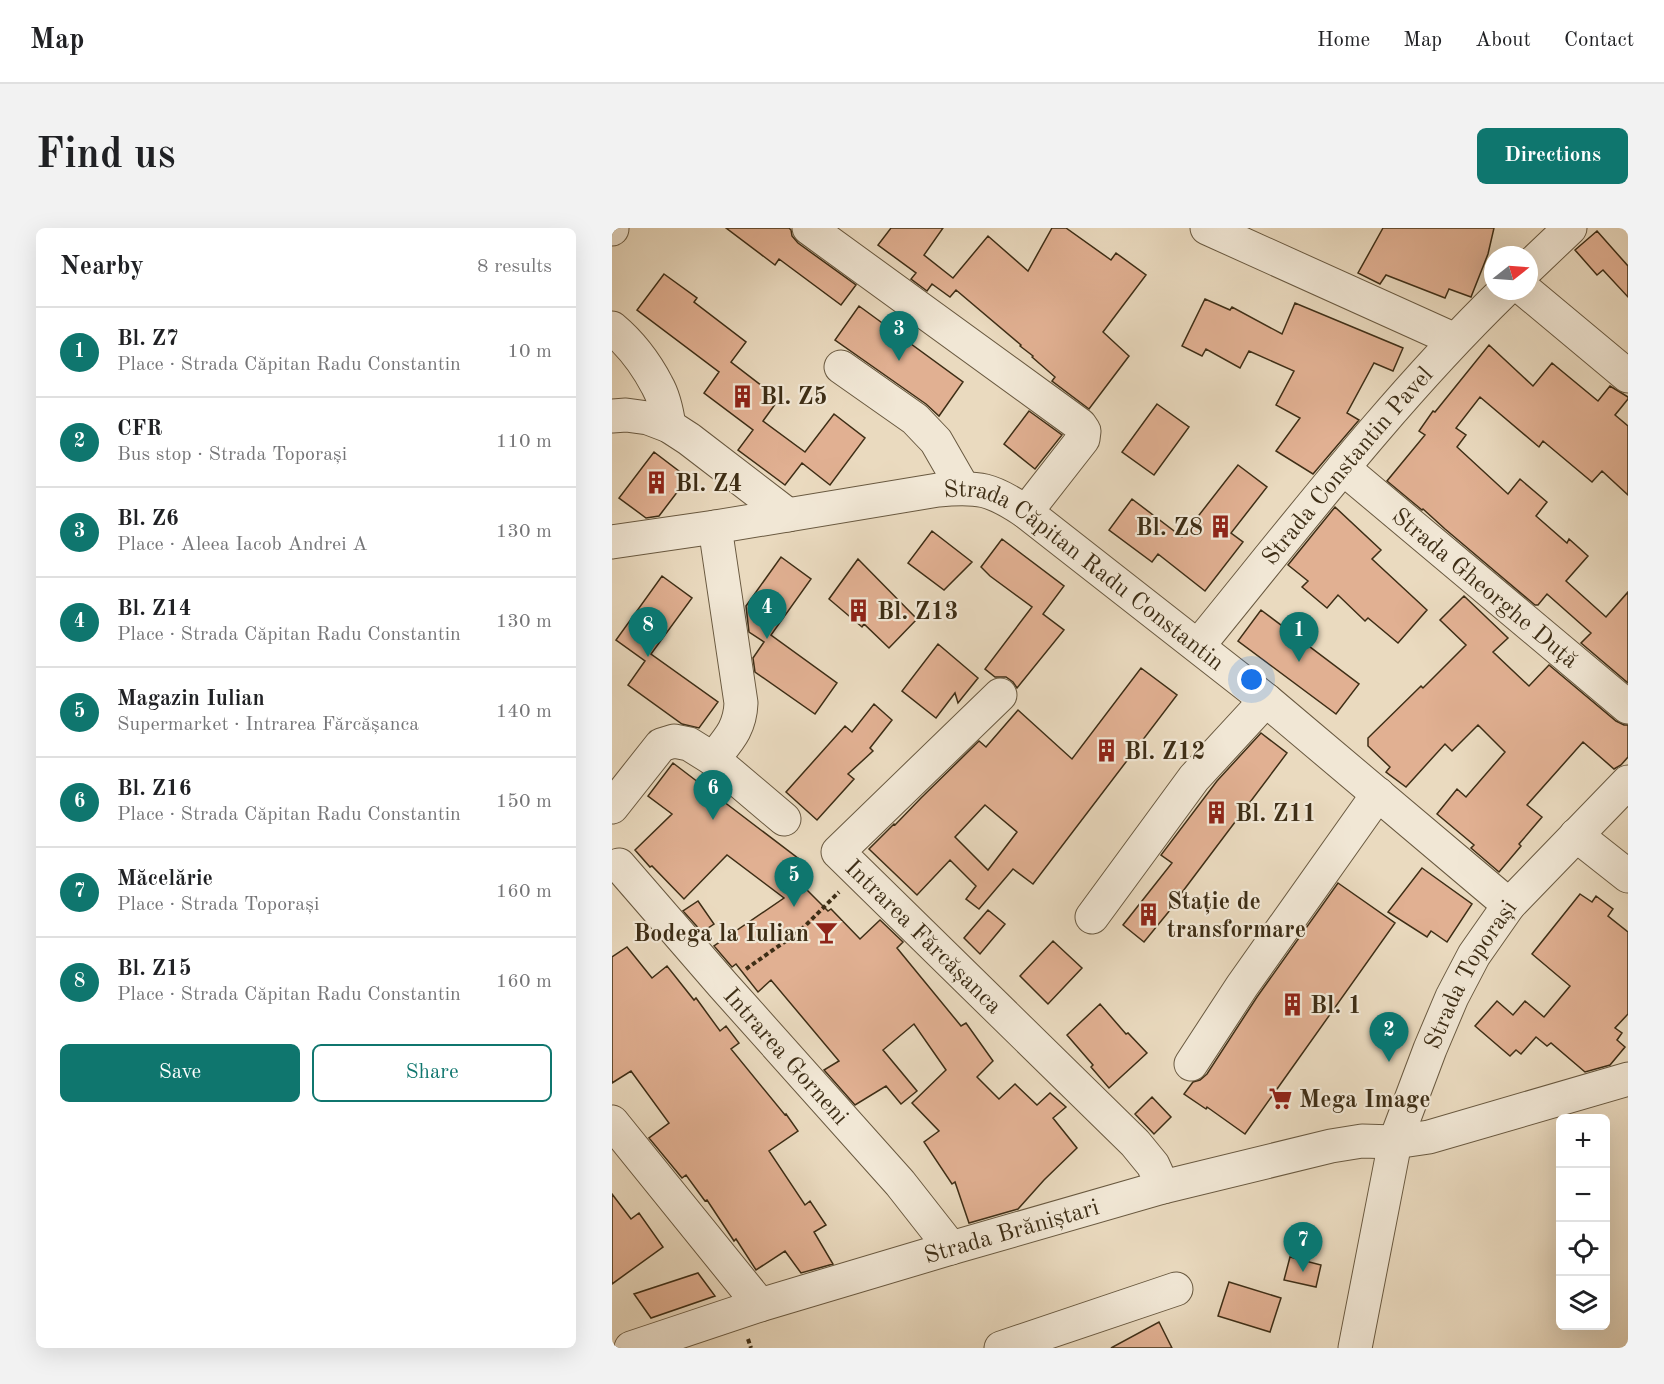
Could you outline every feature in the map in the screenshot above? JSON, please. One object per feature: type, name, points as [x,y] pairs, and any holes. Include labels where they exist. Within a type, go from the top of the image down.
[{"type":"street","points":[[809,228],[1080,425],[1084,431],[1083,439],[1026,512]]},
{"type":"street","points":[[1207,228],[1455,340]]},
{"type":"street","points":[[1538,258],[1570,228]]},
{"type":"street","name":"Strada Constantin Pavel","points":[[1198,646],[1343,468],[1455,340],[1495,300]]},
{"type":"street","points":[[1537,300],[1628,376]]},
{"type":"street","points":[[612,328],[638,357],[658,386],[666,407],[669,426]]},
{"type":"street","points":[[841,367],[915,420],[936,441],[963,488]]},
{"type":"street","points":[[612,416],[648,418],[669,426],[788,515]]},
{"type":"street","name":"Strada Gheorghe Duță","points":[[1343,468],[1628,707]]},
{"type":"street","name":"Strada Căpitan Radu Constantin","points":[[612,542],[926,492],[963,488],[979,489],[995,494],[1026,512],[1266,700],[1509,905]]},
{"type":"street","points":[[713,759],[735,731],[741,715],[716,527]]},
{"type":"street","name":"Intrarea Fărcășanca","points":[[1000,695],[838,852],[1135,1143],[1153,1165],[1163,1187]]},
{"type":"street","points":[[1092,917],[1194,778],[1266,700]]},
{"type":"street","points":[[612,807],[661,745],[674,741],[689,744],[713,759],[784,819]]},
{"type":"street","name":"Strada Toporași","points":[[1355,1348],[1395,1142],[1452,997],[1474,955],[1509,905],[1628,782]]},
{"type":"street","points":[[1191,1064],[1255,967],[1378,795]]},
{"type":"street","points":[[1576,835],[1628,876]]},
{"type":"street","name":"Intrarea Gorneni","points":[[619,865],[900,1183],[951,1248]]},
{"type":"street","name":"Strada Brăniștari","points":[[632,1348],[760,1305],[1163,1187],[1331,1146],[1362,1141],[1395,1142],[1429,1137],[1628,1079]]},
{"type":"street","points":[[612,1122],[760,1305]]},
{"type":"street","points":[[1001,1348],[1176,1289]]},
{"type":"path","points":[[723,985],[800,931],[860,873]]},
{"type":"building","points":[[726,228],[789,228],[798,243],[856,285],[841,305],[779,259],[775,265]]},
{"type":"building","points":[[891,228],[943,228],[924,255],[953,278],[988,236],[1028,271],[1052,228],[1066,228],[1111,260],[1116,253],[1146,275],[1103,332],[1129,356],[1089,409],[1052,381],[1055,377],[1033,356],[956,290],[950,297],[932,284],[927,291],[911,279],[916,273],[878,245]]},
{"type":"building","points":[[1383,228],[1494,228],[1490,246],[1484,246],[1484,264],[1471,297],[1449,289],[1445,298],[1386,275],[1380,284],[1358,273]]},
{"type":"building","points":[[1597,231],[1628,266],[1628,297],[1603,270],[1597,275],[1575,250]]},
{"type":"building","name":"Bl. Z5","points":[[664,274],[697,298],[694,302],[746,342],[731,362],[779,399],[763,421],[805,452],[834,414],[865,438],[830,485],[802,463],[785,485],[738,450],[753,430],[704,393],[719,372],[637,310]]},
{"type":"building","points":[[1205,299],[1230,310],[1232,307],[1282,334],[1295,303],[1403,348],[1393,371],[1374,363],[1347,413],[1359,420],[1313,474],[1276,451],[1300,418],[1276,405],[1294,371],[1249,351],[1240,368],[1206,349],[1202,356],[1182,346]]},
{"type":"building","points":[[859,306],[963,382],[939,416],[926,404],[835,340]]},
{"type":"building","points":[[1489,345],[1533,386],[1552,363],[1598,401],[1610,386],[1628,397],[1615,415],[1628,426],[1628,495],[1602,471],[1592,482],[1543,441],[1539,447],[1480,397],[1456,428],[1466,435],[1457,447],[1508,494],[1520,479],[1547,502],[1536,516],[1567,543],[1569,539],[1588,556],[1566,581],[1606,617],[1628,592],[1628,683],[1581,643],[1591,633],[1547,594],[1538,605],[1535,605],[1387,481],[1425,435],[1419,431],[1433,411],[1435,412]]},
{"type":"building","points":[[1157,404],[1189,427],[1154,475],[1122,452]]},
{"type":"building","points":[[1029,411],[1062,435],[1035,469],[1004,444]]},
{"type":"building","name":"Bl. Z4","points":[[654,452],[688,478],[659,516],[646,518],[619,498]]},
{"type":"building","points":[[1238,465],[1267,487],[1231,533],[1243,542],[1205,591],[1158,554],[1152,562],[1109,530],[1132,499],[1182,537]]},
{"type":"building","points":[[1335,507],[1381,550],[1372,559],[1427,610],[1398,643],[1368,618],[1365,621],[1338,595],[1327,608],[1302,587],[1308,581],[1288,565]]},
{"type":"building","points":[[932,531],[972,562],[944,590],[908,563]]},
{"type":"building","points":[[1002,539],[1064,586],[1043,614],[1064,630],[1017,688],[1006,677],[995,677],[985,669],[1032,607],[981,567]]},
{"type":"building","points":[[781,557],[811,579],[771,635],[837,683],[815,714],[755,672],[753,658],[764,642],[749,632],[746,606]]},
{"type":"building","points":[[858,559],[917,619],[889,648],[864,624],[862,627],[829,599]]},
{"type":"building","points":[[662,576],[692,598],[651,654],[718,702],[699,728],[682,724],[628,685],[645,661],[616,640]]},
{"type":"building","points":[[1464,596],[1508,638],[1493,652],[1529,686],[1549,665],[1616,721],[1628,725],[1628,757],[1621,765],[1614,769],[1583,742],[1527,805],[1542,817],[1499,872],[1471,848],[1474,845],[1437,814],[1457,789],[1466,797],[1505,752],[1478,725],[1452,751],[1445,744],[1406,787],[1386,772],[1390,767],[1368,746],[1368,738],[1466,645],[1440,620]]},
{"type":"building","points":[[1261,610],[1359,684],[1336,714],[1238,641]]},
{"type":"building","points":[[938,644],[978,678],[958,703],[955,693],[936,718],[902,691]]},
{"type":"building","points":[[1141,668],[1177,695],[1033,884],[1013,869],[979,909],[966,899],[976,886],[950,860],[917,895],[869,849],[979,741],[986,747],[1018,710],[1072,759]],"holes":[[[985,805],[1017,832],[988,870],[955,837]]]},
{"type":"building","points":[[874,704],[892,720],[870,748],[873,751],[848,774],[854,779],[817,820],[786,792],[845,726],[852,732]]},
{"type":"building","name":"Bl. Z11","points":[[1261,733],[1287,753],[1144,942],[1123,925],[1172,863],[1161,855],[1217,781]]},
{"type":"building","points":[[673,763],[799,859],[789,872],[828,911],[831,909],[860,939],[880,920],[903,942],[897,948],[961,1026],[966,1023],[993,1061],[977,1077],[999,1099],[1015,1084],[1037,1105],[1050,1093],[1066,1107],[1053,1118],[1077,1148],[1018,1209],[969,1223],[955,1182],[952,1184],[924,1142],[939,1131],[912,1103],[946,1070],[914,1024],[883,1050],[917,1091],[901,1104],[886,1086],[855,1105],[824,1070],[839,1061],[771,980],[758,992],[736,964],[732,967],[714,946],[784,898],[727,855],[684,899],[635,850],[672,814],[648,796]]},
{"type":"building","points":[[1422,868],[1472,904],[1447,942],[1431,931],[1427,937],[1388,912]]},
{"type":"building","name":"Bl. 1","points":[[1338,883],[1395,923],[1245,1134],[1184,1094],[1193,1082],[1207,1074],[1257,997]]},
{"type":"building","points":[[1580,894],[1592,902],[1596,896],[1613,909],[1608,916],[1628,932],[1628,1014],[1615,1028],[1622,1033],[1617,1040],[1625,1047],[1610,1065],[1585,1072],[1551,1043],[1547,1046],[1536,1037],[1521,1054],[1516,1050],[1510,1056],[1475,1026],[1497,1001],[1513,1015],[1525,1001],[1544,1017],[1570,986],[1532,954]]},
{"type":"building","points":[[698,901],[714,924],[702,932],[683,911]]},
{"type":"building","points":[[988,910],[1005,924],[980,954],[964,938]]},
{"type":"building","points":[[1053,941],[1082,968],[1048,1004],[1020,976]]},
{"type":"building","points":[[627,947],[652,978],[667,966],[694,1000],[696,998],[720,1031],[726,1026],[739,1043],[731,1049],[798,1131],[769,1151],[805,1205],[810,1201],[826,1225],[814,1232],[833,1264],[801,1273],[785,1251],[756,1270],[707,1200],[705,1201],[686,1175],[682,1178],[649,1138],[669,1123],[631,1071],[612,1083],[612,957]]},
{"type":"building","points":[[1100,1004],[1126,1034],[1128,1033],[1147,1053],[1109,1088],[1067,1035]]},
{"type":"building","points":[[1152,1097],[1171,1117],[1154,1134],[1135,1114]]},
{"type":"building","points":[[612,1194],[631,1219],[639,1213],[663,1247],[612,1284]]},
{"type":"building","points":[[1290,1257],[1321,1265],[1316,1287],[1284,1280]]},
{"type":"building","points":[[698,1273],[715,1296],[651,1318],[634,1294]]},
{"type":"building","points":[[1229,1282],[1281,1298],[1270,1332],[1218,1316]]},
{"type":"building","points":[[1159,1322],[1172,1348],[1111,1348]]},
{"type":"place","name":"Bl. Z6","points":[[899,361]]},
{"type":"place","name":"Bl. Z5","points":[[742,396]]},
{"type":"place","name":"Bl. Z4","points":[[657,483]]},
{"type":"place","name":"Bl. Z8","points":[[1221,527]]},
{"type":"place","name":"Bl. Z13","points":[[859,611]]},
{"type":"place","name":"Bl. Z14","points":[[767,639]]},
{"type":"place","name":"Bl. Z15","points":[[648,657]]},
{"type":"place","name":"Bl. Z7","points":[[1299,662]]},
{"type":"place","name":"Bl. Z12","points":[[1106,751]]},
{"type":"place","name":"Bl. Z11","points":[[1217,813]]},
{"type":"place","name":"Bl. Z16","points":[[713,820]]},
{"type":"place","name":"Magazin Iulian","points":[[794,907]]},
{"type":"place","name":"Stație de transformare","points":[[1149,915]]},
{"type":"place","name":"Bodega la Iulian","points":[[827,933]]},
{"type":"place","name":"Bl. 1","points":[[1292,1005]]},
{"type":"place","name":"CFR","points":[[1389,1062]]},
{"type":"place","name":"Mega Image","points":[[1281,1099]]},
{"type":"place","name":"Măcelărie","points":[[1303,1272]]}]
